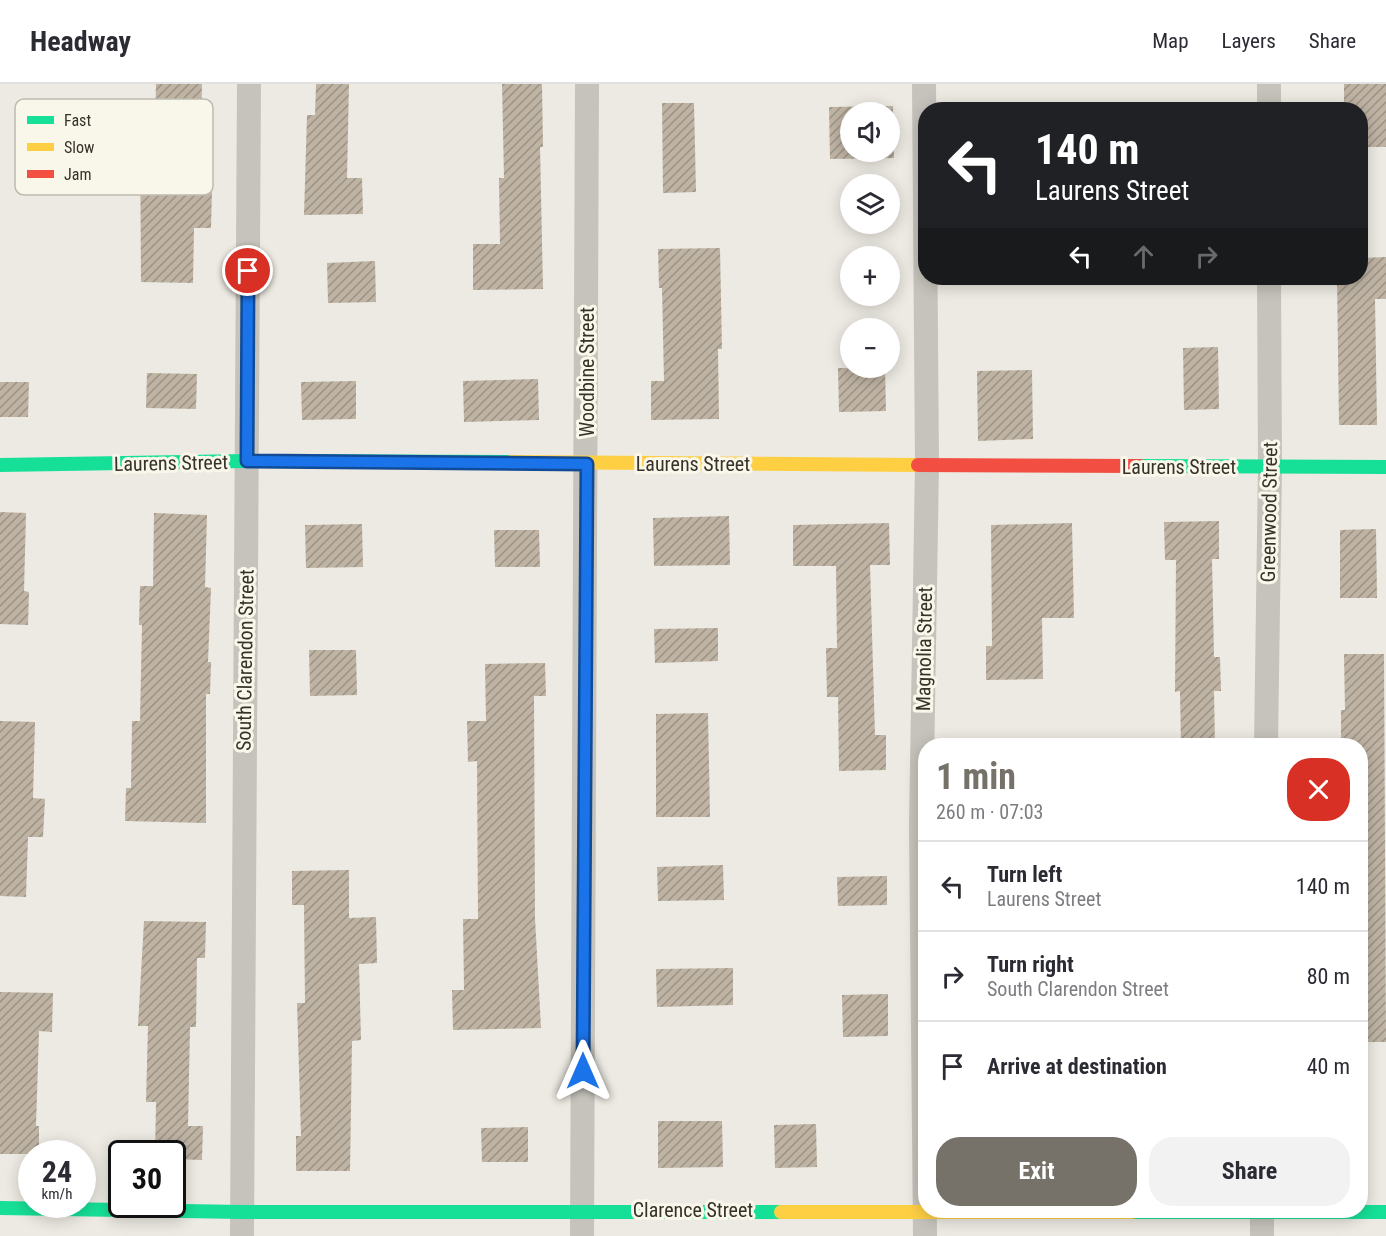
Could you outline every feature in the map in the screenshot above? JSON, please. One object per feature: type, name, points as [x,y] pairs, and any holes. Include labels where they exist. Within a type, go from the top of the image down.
[{"type":"street","name":"South Clarendon Street","points":[[242,1236],[249,84]]},
{"type":"street","name":"Woodbine Street","points":[[582,1236],[587,84]]},
{"type":"street","name":"Magnolia Street","points":[[924,84],[924,102]]},
{"type":"street","points":[[1269,84],[1269,102]]},
{"type":"street","name":"Magnolia Street","points":[[922,738],[927,465],[926,285]]},
{"type":"street","name":"Greenwood Street","points":[[1266,738],[1270,467],[1269,285]]},
{"type":"street","name":"Laurens Street","points":[[0,465],[247,461],[1386,467]]},
{"type":"street","name":"Clarence Street","points":[[0,1208],[243,1212],[918,1211]]},
{"type":"street","name":"Clarence Street","points":[[1368,1213],[1386,1212]]},
{"type":"street","name":"Magnolia Street","points":[[925,1218],[925,1236]]},
{"type":"street","name":"Clarence Street","points":[[1187,1218],[1262,1220],[1293,1218]]},
{"type":"building","points":[[156,84],[202,84],[202,99],[156,99]]},
{"type":"building","points":[[316,84],[349,84],[347,178],[362,178],[363,214],[304,215],[307,115],[315,115]]},
{"type":"building","points":[[502,84],[542,84],[543,147],[540,147],[543,289],[473,290],[473,244],[500,244],[499,178],[504,178]]},
{"type":"building","points":[[1344,84],[1386,84],[1386,147],[1368,147],[1368,102],[1344,102]]},
{"type":"building","points":[[662,103],[694,103],[696,192],[663,193]]},
{"type":"building","points":[[829,107],[840,107],[840,159],[830,159]]},
{"type":"building","points":[[140,195],[212,195],[211,228],[194,228],[193,283],[141,282]]},
{"type":"building","points":[[720,248],[722,349],[718,349],[719,419],[651,420],[651,381],[664,381],[662,288],[659,288],[658,249]]},
{"type":"building","points":[[1386,257],[1386,299],[1375,299],[1377,425],[1339,425],[1337,285],[1368,285],[1368,258]]},
{"type":"building","points":[[375,261],[376,302],[328,303],[327,263]]},
{"type":"building","points":[[1218,347],[1219,409],[1184,410],[1183,348]]},
{"type":"building","points":[[838,368],[840,368],[840,378],[885,378],[886,411],[839,412]]},
{"type":"building","points":[[1032,370],[1033,439],[978,441],[977,371]]},
{"type":"building","points":[[147,373],[197,374],[196,409],[146,408]]},
{"type":"building","points":[[538,379],[539,420],[464,422],[463,381]]},
{"type":"building","points":[[356,381],[356,419],[302,420],[301,382]]},
{"type":"building","points":[[0,382],[29,382],[28,417],[0,417]]},
{"type":"building","points":[[0,512],[26,513],[24,591],[29,592],[28,625],[0,624]]},
{"type":"building","points":[[154,513],[207,515],[205,587],[211,588],[208,662],[211,662],[210,694],[206,694],[206,823],[125,821],[126,788],[131,788],[132,721],[140,721],[142,625],[139,625],[140,586],[153,586]]},
{"type":"building","points":[[729,516],[730,565],[654,566],[653,518]]},
{"type":"building","points":[[1219,521],[1219,559],[1212,559],[1214,657],[1220,657],[1221,691],[1214,691],[1215,738],[1181,738],[1180,691],[1175,692],[1176,560],[1165,560],[1164,522]]},
{"type":"building","points":[[889,523],[890,565],[870,565],[875,735],[886,735],[886,770],[839,771],[838,697],[827,697],[826,648],[837,648],[836,566],[793,566],[793,525]]},
{"type":"building","points":[[1072,523],[1074,618],[1042,618],[1043,679],[986,680],[986,646],[992,646],[991,525]]},
{"type":"building","points":[[362,524],[363,567],[306,568],[305,525]]},
{"type":"building","points":[[1376,529],[1377,598],[1340,598],[1340,530]]},
{"type":"building","points":[[494,530],[539,530],[540,567],[495,567]]},
{"type":"building","points":[[718,628],[718,661],[655,663],[654,629]]},
{"type":"building","points":[[309,650],[356,650],[357,695],[310,696]]},
{"type":"building","points":[[1344,654],[1384,654],[1386,1042],[1368,1042],[1368,738],[1341,738],[1341,710],[1345,710]]},
{"type":"building","points":[[545,663],[546,696],[534,696],[535,918],[541,1028],[453,1030],[452,990],[464,990],[463,919],[478,919],[477,761],[468,762],[467,721],[486,721],[485,664]]},
{"type":"building","points":[[708,713],[710,817],[656,817],[656,714]]},
{"type":"building","points":[[0,721],[35,722],[33,798],[45,799],[43,837],[28,837],[26,897],[0,896]]},
{"type":"building","points":[[723,865],[724,900],[658,901],[657,867]]},
{"type":"building","points":[[349,870],[349,918],[376,917],[377,963],[359,964],[361,1040],[352,1041],[350,1171],[296,1171],[296,1136],[301,1136],[297,1003],[305,1003],[304,905],[292,905],[292,871]]},
{"type":"building","points":[[887,876],[887,905],[838,906],[837,877]]},
{"type":"building","points":[[144,921],[206,922],[205,958],[197,958],[196,1027],[190,1027],[188,1126],[203,1126],[202,1160],[186,1159],[186,1140],[155,1140],[156,1102],[146,1102],[148,1026],[138,1026]]},
{"type":"building","points":[[733,968],[733,1005],[657,1007],[656,969]]},
{"type":"building","points":[[0,992],[53,993],[52,1032],[39,1031],[36,1126],[39,1126],[39,1140],[18,1140],[18,1154],[0,1154]]},
{"type":"building","points":[[888,994],[888,1036],[843,1037],[842,995]]},
{"type":"building","points":[[658,1121],[722,1121],[723,1167],[658,1168]]},
{"type":"building","points":[[816,1124],[817,1167],[775,1168],[774,1125]]},
{"type":"building","points":[[528,1127],[528,1162],[482,1162],[481,1128]]},
{"type":"traffic: fast","points":[[0,465],[247,461],[511,462]]},
{"type":"traffic: fast","points":[[1140,466],[1386,467]]},
{"type":"traffic: fast","points":[[0,1208],[243,1212],[781,1212]]},
{"type":"traffic: fast","points":[[1368,1212],[1386,1212]]},
{"type":"traffic: slow","points":[[511,462],[918,465]]},
{"type":"traffic: slow","points":[[781,1212],[918,1212]]},
{"type":"traffic: jam","points":[[918,465],[1140,466]]},
{"type":"route","points":[[248,271],[247,461],[587,464],[583,1071]]}]
